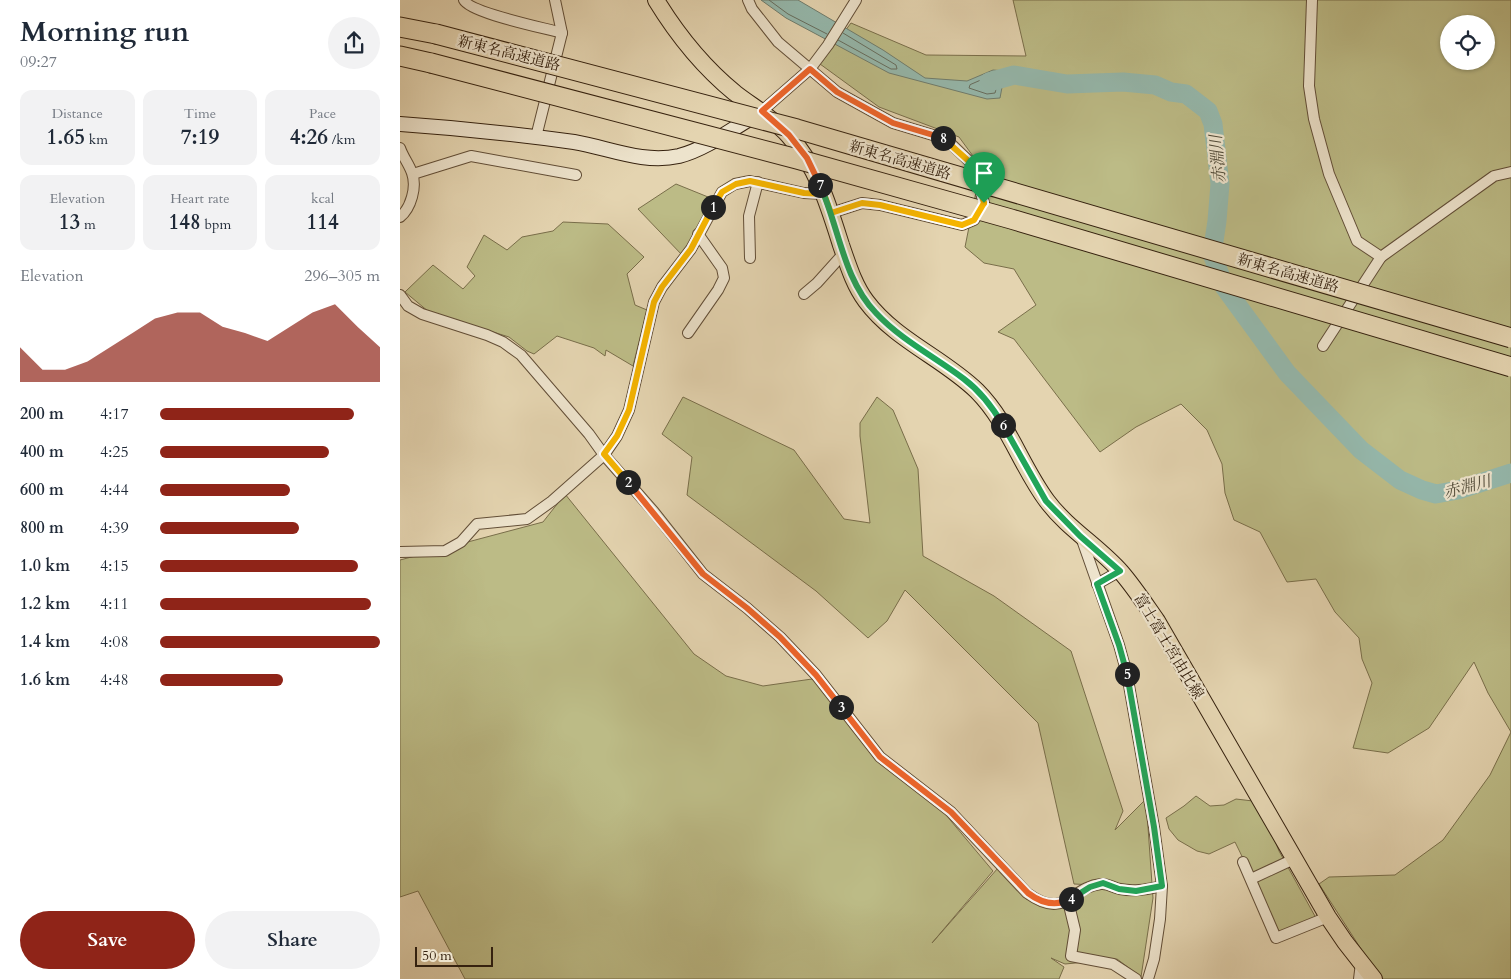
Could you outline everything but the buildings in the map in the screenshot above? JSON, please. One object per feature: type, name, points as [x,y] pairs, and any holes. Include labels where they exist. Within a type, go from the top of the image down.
[{"type":"highway","name":"新東名高速道路","points":[[400,26],[797,129],[1511,338]]},
{"type":"highway","name":"新東名高速道路","points":[[400,56],[797,159],[1012,219],[1511,367]]},
{"type":"main road","name":"富士富士宮由比線","points":[[656,0],[674,30],[692,52],[736,94],[762,111],[789,135],[807,158],[824,194],[856,284],[876,314],[965,380],[994,411],[1046,501],[1080,536],[1120,571],[1157,621],[1360,971],[1374,979]]},
{"type":"street","points":[[464,0],[466,4],[480,11],[562,33]]},
{"type":"street","points":[[536,137],[562,33],[555,0]]},
{"type":"street","points":[[748,0],[752,9],[778,42],[837,92],[893,123],[946,139],[973,165],[984,203],[974,220],[962,225],[880,205],[862,203],[831,213]]},
{"type":"street","points":[[400,124],[466,128],[588,144],[642,158],[662,158],[680,155],[700,148],[762,111],[810,69],[856,0]]},
{"type":"street","points":[[1312,0],[1309,86],[1316,128],[1329,174],[1357,241],[1381,257]]},
{"type":"street","points":[[400,148],[413,174],[414,192],[400,217]]},
{"type":"street","points":[[413,174],[471,156],[576,175]]},
{"type":"street","points":[[1323,346],[1381,257],[1494,176],[1511,172]]},
{"type":"street","points":[[400,552],[445,551],[461,542],[477,524],[527,519],[552,501],[604,454],[617,436],[629,410],[654,302],[662,287],[691,249],[722,192],[736,184],[750,181],[804,193],[824,194]]},
{"type":"street","points":[[750,258],[745,218],[758,182]]},
{"type":"street","points":[[688,333],[718,290],[724,278],[722,268],[698,234]]},
{"type":"street","points":[[804,294],[817,283],[844,253]]},
{"type":"street","points":[[400,295],[408,306],[422,314],[487,334],[503,342],[521,355],[654,512],[703,574],[747,608],[774,632],[816,675],[880,757],[951,812],[1028,893],[1038,900],[1051,904],[1068,901],[1090,887],[1103,883],[1119,889],[1136,891],[1162,886]]},
{"type":"street","points":[[1080,536],[1119,645],[1127,674],[1154,827],[1162,886],[1160,919],[1154,960],[1148,979]]},
{"type":"street","points":[[1097,584],[1120,571]]},
{"type":"street","points":[[1251,879],[1294,859]]},
{"type":"street","points":[[1244,862],[1276,938],[1328,917]]},
{"type":"street","points":[[1068,901],[1075,930],[1071,956],[1113,964],[1136,979]]},
{"type":"shaded area","points":[[1013,0],[1511,0],[1511,732],[1488,693],[1474,662],[1429,728],[1388,753],[1353,748],[1372,683],[1362,659],[1359,638],[1335,612],[1316,579],[1287,582],[1260,532],[1234,520],[1225,493],[1222,464],[1207,430],[1181,404],[1136,427],[1100,452],[1014,339],[998,332],[1036,305],[1014,269],[984,263],[965,247],[981,167],[959,137],[879,107],[820,64],[851,23],[926,55],[1026,56]]},
{"type":"shaded area","points":[[676,184],[713,199],[683,256],[638,209]]},
{"type":"shaded area","points":[[563,222],[608,224],[644,257],[627,274],[635,305],[647,310],[633,366],[606,350],[605,356],[594,348],[557,336],[534,354],[509,337],[429,312],[405,292],[433,265],[463,289],[475,276],[467,267],[484,235],[507,250],[522,237],[553,231]]},
{"type":"shaded area","points":[[683,397],[794,450],[844,519],[870,523],[860,423],[877,397],[893,410],[918,469],[923,556],[994,596],[1071,651],[1123,811],[1115,830],[1146,799],[1153,898],[1141,977],[1117,959],[1065,964],[1051,958],[1064,967],[1059,979],[465,979],[418,891],[400,897],[400,560],[543,522],[565,494],[694,654],[726,676],[763,686],[819,678],[880,757],[930,796],[993,871],[932,943],[998,868],[1026,899],[1051,904],[1096,885],[1074,884],[1038,723],[905,590],[887,621],[868,638],[816,591],[687,495],[692,457],[662,434]]},
{"type":"shaded area","points":[[1511,732],[1511,979],[1383,979],[1374,969],[1319,884],[1329,877],[1395,875],[1443,840],[1490,775]]},
{"type":"shaded area","points":[[1196,796],[1210,806],[1224,805],[1236,799],[1253,801],[1265,816],[1279,851],[1316,918],[1279,932],[1235,842],[1209,854],[1197,851],[1178,840],[1169,829],[1166,818]]},
{"type":"water","points":[[761,0],[798,0],[883,50],[925,78],[967,81],[993,70],[1017,72],[1003,82],[1000,98],[987,99],[889,73],[786,18]]},
{"type":"waterway","name":"赤淵川","points":[[989,82],[1014,75],[1067,84],[1123,82],[1155,85],[1171,92],[1186,94],[1208,111],[1213,124],[1220,184],[1212,254],[1225,288],[1287,373],[1361,450],[1400,480],[1422,490],[1436,494],[1458,490],[1511,473]]},
{"type":"route","points":[[984,203],[973,165],[946,139],[893,123],[837,92],[810,69],[762,111],[789,135],[807,158],[824,194],[849,268],[865,300],[876,314],[965,380],[979,393],[994,411],[1046,501],[1080,536],[1120,571],[1097,584],[1119,645],[1127,674],[1154,827],[1162,886],[1136,891],[1119,889],[1103,883],[1090,887],[1068,901],[1051,904],[1038,900],[1028,893],[951,812],[880,757],[816,675],[780,637],[747,608],[703,574],[654,512],[604,454],[617,436],[629,410],[654,302],[662,287],[691,249],[722,192],[736,184],[750,181],[804,193],[824,194],[831,213],[862,203],[880,205],[962,225],[974,220],[984,203]]}]
